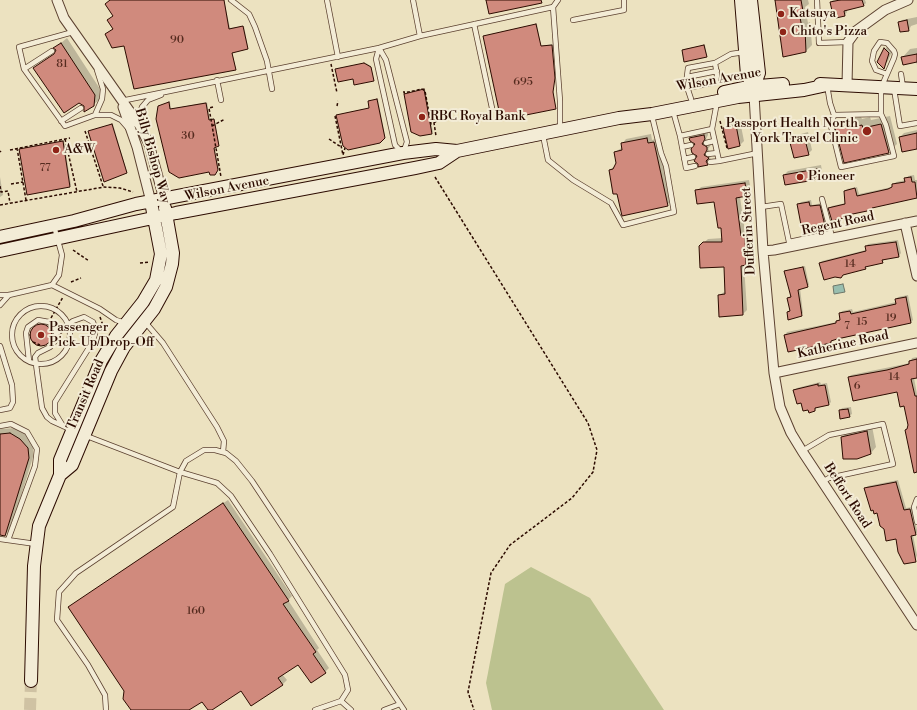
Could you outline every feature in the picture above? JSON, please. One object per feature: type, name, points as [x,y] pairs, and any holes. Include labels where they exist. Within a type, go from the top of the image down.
[{"type":"main road","name":"Dufferin Street","points":[[741,0],[747,75],[754,91]]},
{"type":"main road","name":"Dufferin Street","points":[[751,0],[759,73],[754,91]]},
{"type":"main road","name":"Wilson Avenue","points":[[618,118],[689,94],[804,90],[827,85],[917,90]]},
{"type":"main road","name":"Wilson Avenue","points":[[0,237],[164,199],[403,153],[436,149],[457,151],[618,118],[673,111],[717,102],[754,91]]},
{"type":"main road","name":"Wilson Avenue","points":[[0,251],[167,216],[439,163],[457,151]]},
{"type":"main road","points":[[403,153],[406,170]]},
{"type":"main road","name":"Billy Bishop Way","points":[[164,199],[167,216]]},
{"type":"main road","name":"Billy Bishop Way","points":[[151,202],[154,219]]},
{"type":"main road","name":"Transit Road","points":[[60,475],[72,466],[115,364],[124,347],[161,299],[170,274],[173,253],[167,216]]},
{"type":"main road","name":"Transit Road","points":[[30,681],[36,544],[39,526],[60,475],[60,460],[68,428],[104,355],[126,323],[151,292],[159,271],[160,250],[154,219]]},
{"type":"street","name":"Billy Bishop Way","points":[[57,0],[64,18],[73,32],[95,65],[140,126],[149,144],[164,199]]},
{"type":"street","points":[[847,85],[848,42],[856,31],[885,10],[908,0]]},
{"type":"street","name":"Dufferin Street","points":[[754,91],[763,251],[774,373]]},
{"type":"street","name":"Billy Bishop Way","points":[[121,101],[129,129],[137,147],[151,202]]},
{"type":"street","name":"Regent Road","points":[[763,251],[831,235],[917,220]]},
{"type":"street","points":[[905,223],[917,276]]},
{"type":"street","name":"Katherine Road","points":[[774,373],[917,343]]},
{"type":"street","name":"Beffort Road","points":[[774,373],[776,391],[782,413],[802,451],[917,625]]},
{"type":"lane","points":[[231,0],[249,14],[256,27],[269,71],[272,89]]},
{"type":"lane","points":[[327,0],[338,57]]},
{"type":"lane","points":[[413,0],[420,36]]},
{"type":"lane","points":[[558,0],[553,7],[560,101],[560,130]]},
{"type":"lane","points":[[573,20],[624,10],[624,0]]},
{"type":"lane","points":[[817,0],[819,43],[848,42]]},
{"type":"lane","points":[[121,101],[217,80],[338,57],[379,48],[420,36],[553,7]]},
{"type":"lane","points":[[474,24],[492,108]]},
{"type":"lane","points":[[73,32],[19,47],[24,69],[65,126],[95,115],[111,114],[121,120],[129,129]]},
{"type":"lane","points":[[827,85],[834,115],[831,126],[840,167],[894,156],[886,125],[881,114],[881,88],[894,58],[894,51],[887,43],[880,42],[874,51],[872,61],[876,70],[887,74]]},
{"type":"lane","points":[[379,48],[386,60],[407,142],[403,153],[394,145],[376,59],[379,48]]},
{"type":"lane","points":[[24,69],[52,51]]},
{"type":"lane","points":[[715,63],[716,82],[689,94],[687,77],[688,68],[715,63],[731,54],[745,52]]},
{"type":"lane","points":[[95,65],[103,89],[102,99],[95,115]]},
{"type":"lane","points":[[687,77],[716,71]]},
{"type":"lane","points":[[901,74],[899,89],[900,126],[917,123]]},
{"type":"lane","points":[[217,80],[221,100]]},
{"type":"lane","points":[[140,126],[140,113],[148,100],[171,91]]},
{"type":"lane","points":[[717,102],[712,129],[719,161]]},
{"type":"lane","points":[[61,121],[81,108]]},
{"type":"lane","points":[[673,111],[680,136],[686,168],[695,166]]},
{"type":"lane","points":[[543,133],[548,160],[573,180],[610,203],[623,225],[674,212],[666,166],[661,153],[652,114]]},
{"type":"lane","points":[[834,115],[881,114]]},
{"type":"lane","points":[[680,136],[712,129]]},
{"type":"lane","points":[[706,142],[714,141]]},
{"type":"lane","points":[[682,147],[691,145]]},
{"type":"lane","points":[[708,154],[717,152]]},
{"type":"lane","points":[[710,162],[758,153]]},
{"type":"lane","points":[[684,159],[693,157]]},
{"type":"lane","points":[[822,199],[831,235]]},
{"type":"lane","points":[[761,207],[781,204],[789,242],[803,242]]},
{"type":"lane","points":[[52,284],[61,270],[62,255],[56,240],[54,225]]},
{"type":"lane","points":[[0,295],[9,295],[52,284],[100,308],[116,320],[126,323],[141,324],[163,343],[217,427],[224,441],[223,452]]},
{"type":"lane","points":[[0,306],[9,295]]},
{"type":"lane","points":[[44,306],[55,310],[68,325],[68,344],[62,355],[50,363],[35,364],[21,357],[13,344],[13,327],[19,315],[31,308],[44,306]]},
{"type":"lane","points":[[56,334],[68,325],[84,317],[93,322],[95,334],[55,402],[55,414],[68,428]]},
{"type":"lane","points":[[29,361],[26,333],[28,327],[38,320],[49,322],[54,326],[56,334],[55,341],[50,347],[38,353],[35,364],[44,412],[52,421],[180,472],[217,483],[231,496],[270,554],[345,675],[348,690],[341,701],[315,710]]},
{"type":"lane","points":[[0,346],[12,385],[13,402],[10,408],[0,410]]},
{"type":"lane","points":[[0,426],[11,424],[27,432],[37,449],[35,466],[8,540]]},
{"type":"lane","points":[[802,451],[829,435],[882,424],[893,464],[829,478],[822,482]]},
{"type":"lane","points":[[106,710],[105,695],[88,665],[57,620],[59,592],[76,573],[173,507],[180,472],[186,461],[204,450],[223,452],[236,461],[252,481],[404,710]]},
{"type":"lane","points":[[917,499],[914,507],[917,522]]},
{"type":"lane","points":[[0,539],[36,544]]},
{"type":"lane","points":[[341,701],[351,710]]},
{"type":"lane","points":[[384,710],[400,704]]},
{"type":"path","points":[[331,64],[337,93]]},
{"type":"path","points":[[404,91],[404,93],[422,89],[425,91],[431,124],[434,123]]},
{"type":"path","points":[[337,106],[338,101]]},
{"type":"path","points":[[212,107],[208,108],[222,179]]},
{"type":"path","points":[[335,116],[343,155],[345,148]]},
{"type":"path","points":[[720,119],[727,148]]},
{"type":"path","points":[[212,126],[225,120]]},
{"type":"path","points":[[434,123],[438,120]]},
{"type":"path","points":[[434,123],[436,136]]},
{"type":"path","points":[[85,131],[104,187]]},
{"type":"path","points":[[10,150],[70,138]]},
{"type":"path","points":[[65,139],[77,192]]},
{"type":"path","points":[[330,139],[342,148]]},
{"type":"path","points":[[17,148],[26,200]]},
{"type":"path","points":[[435,177],[588,423],[597,450],[593,472],[572,498],[510,545],[491,573],[468,692],[474,710]]},
{"type":"path","points":[[11,184],[23,182]]},
{"type":"path","points":[[0,186],[1,192],[8,191],[10,203]]},
{"type":"path","points":[[0,205],[104,187],[120,188],[133,192]]},
{"type":"path","points":[[73,250],[89,261]]},
{"type":"path","points":[[140,263],[155,263]]},
{"type":"path","points":[[71,282],[81,278]]},
{"type":"path","points":[[49,322],[64,296]]},
{"type":"path","points":[[30,337],[36,344],[46,344]]},
{"type":"green space","points":[[531,567],[590,598],[664,710],[492,710],[486,683],[505,584]]},
{"type":"shaded area","points":[[843,284],[845,292],[834,294],[833,286]]},
{"type":"building","points":[[110,0],[224,0],[229,29],[243,26],[248,49],[232,53],[236,70],[134,89],[124,46],[112,48],[105,34],[113,29],[107,20],[113,16],[105,4]]},
{"type":"building","points":[[486,0],[541,0],[542,3],[489,14]]},
{"type":"building","points":[[775,0],[801,0],[803,11],[799,12],[802,28],[805,28],[806,52],[783,57]]},
{"type":"building","points":[[840,0],[862,0],[864,6],[844,11],[845,16],[836,18],[836,15],[833,15],[830,2]]},
{"type":"building","points":[[907,20],[909,31],[900,32],[898,22]]},
{"type":"building","points":[[536,24],[541,46],[552,45],[555,78],[553,92],[556,109],[501,120],[483,36]]},
{"type":"building","points":[[61,43],[95,95],[94,106],[84,112],[84,106],[79,103],[64,113],[33,68],[54,54],[56,50],[53,48]]},
{"type":"building","points":[[704,45],[707,57],[684,62],[682,50]]},
{"type":"building","points":[[884,48],[889,53],[884,69],[877,62]]},
{"type":"building","points":[[917,54],[917,62],[903,65],[901,57]]},
{"type":"building","points":[[364,63],[371,67],[374,81],[354,85],[353,79],[338,82],[335,69]]},
{"type":"building","points":[[424,89],[432,134],[420,136],[411,132],[404,94]]},
{"type":"building","points":[[377,99],[385,138],[380,143],[348,150],[343,146],[336,115],[369,108],[368,101]]},
{"type":"building","points":[[169,102],[170,109],[206,103],[209,120],[214,119],[219,146],[214,148],[218,170],[215,175],[210,175],[209,172],[179,178],[169,172],[156,119],[158,106]]},
{"type":"building","points":[[112,124],[127,173],[104,182],[88,131]]},
{"type":"building","points":[[853,124],[853,127],[862,125],[863,128],[881,124],[889,153],[844,163],[835,128]]},
{"type":"building","points":[[736,125],[740,146],[728,149],[723,128]]},
{"type":"building","points":[[917,133],[917,149],[902,152],[899,137]]},
{"type":"building","points":[[704,135],[705,139],[702,144],[707,147],[704,155],[709,158],[706,161],[708,165],[698,167],[698,164],[694,161],[697,156],[692,153],[691,149],[695,144],[690,141],[689,138]]},
{"type":"building","points":[[804,136],[809,155],[794,158],[789,139]]},
{"type":"building","points":[[647,138],[648,143],[654,142],[668,206],[622,216],[617,194],[613,194],[609,170],[613,169],[616,163],[614,152],[622,150],[621,143]]},
{"type":"building","points":[[63,141],[70,187],[27,195],[19,149]]},
{"type":"building","name":"Pioneer","points":[[817,169],[818,176],[814,177],[815,180],[785,185],[783,175]]},
{"type":"building","points":[[911,177],[912,182],[915,182],[917,198],[872,208],[872,210],[843,216],[843,218],[832,221],[828,208],[845,204],[844,191],[855,188],[857,196],[888,189],[892,187],[892,184],[905,182],[904,178]]},
{"type":"building","points":[[745,183],[747,196],[736,198],[741,236],[745,236],[746,265],[741,266],[743,315],[719,317],[718,295],[725,294],[724,267],[700,268],[699,246],[703,242],[722,242],[721,228],[718,228],[714,202],[697,204],[695,190]]},
{"type":"building","points":[[809,202],[810,206],[820,205],[825,226],[802,230],[797,204]]},
{"type":"building","points":[[896,242],[899,257],[882,260],[883,263],[865,267],[866,269],[843,275],[841,278],[835,277],[824,280],[819,263],[866,251],[865,246]]},
{"type":"building","points":[[803,267],[808,287],[798,290],[802,316],[788,320],[787,312],[790,311],[787,298],[791,297],[784,271]]},
{"type":"building","points":[[906,297],[911,323],[837,339],[831,341],[831,343],[788,352],[784,335],[836,323],[836,321],[840,320],[839,313],[850,311],[851,314],[896,304],[895,299]]},
{"type":"building","name":"Passenger Pick-Up/Drop-Off","points":[[41,324],[49,327],[52,335],[49,343],[41,346],[33,343],[30,335],[33,327]]},
{"type":"building","points":[[917,359],[917,378],[911,379],[915,396],[917,396],[917,472],[914,473],[905,430],[907,429],[908,425],[904,406],[900,407],[897,392],[853,401],[848,377],[887,370],[909,364],[909,361]]},
{"type":"building","points":[[818,384],[818,386],[825,385],[829,405],[815,408],[815,411],[809,413],[808,410],[803,411],[801,403],[797,404],[793,390]]},
{"type":"building","points":[[848,409],[850,417],[840,419],[839,410]]},
{"type":"building","points":[[867,431],[871,454],[857,459],[843,459],[841,437]]},
{"type":"building","points":[[10,433],[20,439],[28,448],[29,458],[5,536],[0,535],[0,434]]},
{"type":"building","points":[[896,482],[904,510],[910,509],[916,535],[911,536],[916,562],[904,564],[898,552],[896,539],[886,541],[884,529],[880,526],[877,513],[874,514],[873,510],[871,511],[864,488]]},
{"type":"building","points":[[223,503],[289,601],[283,604],[316,652],[313,654],[326,673],[311,683],[298,665],[278,678],[283,685],[251,706],[241,691],[212,710],[208,710],[202,702],[189,710],[131,710],[123,699],[124,691],[68,607]]},
{"type":"tunnel","points":[[30,710],[31,681]]},
{"type":"place","name":"Katsuya","points":[[781,14]]},
{"type":"place","name":"Chito's Pizza","points":[[783,32]]},
{"type":"place","name":"RBC Royal Bank","points":[[422,117]]},
{"type":"place","name":"Passport Health North York Travel Clinic","points":[[867,131]]},
{"type":"place","name":"A&W","points":[[56,150]]},
{"type":"place","name":"Pioneer","points":[[800,177]]},
{"type":"place","name":"Passenger Pick-Up/Drop-Off","points":[[41,335]]}]
